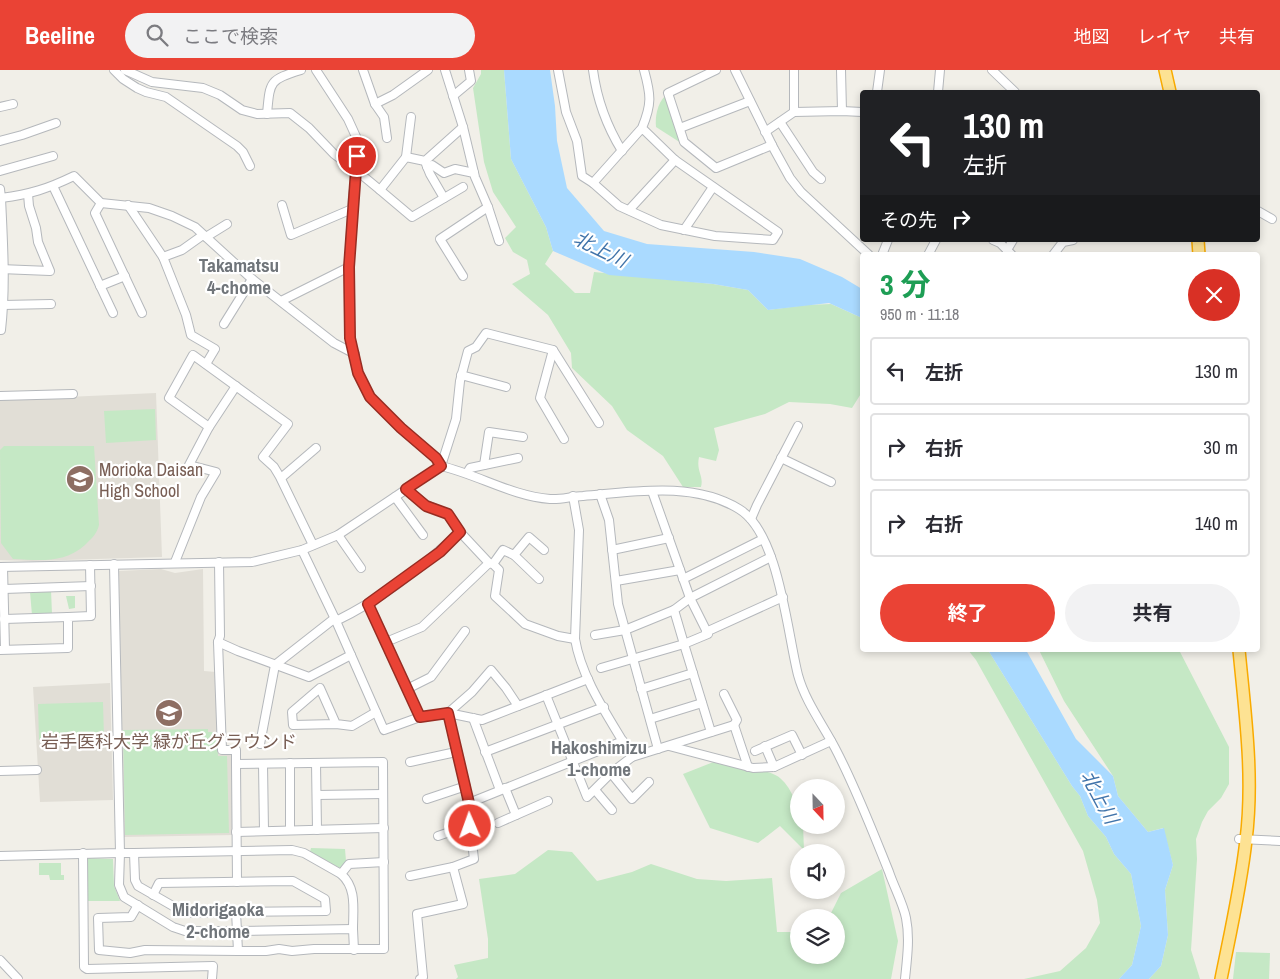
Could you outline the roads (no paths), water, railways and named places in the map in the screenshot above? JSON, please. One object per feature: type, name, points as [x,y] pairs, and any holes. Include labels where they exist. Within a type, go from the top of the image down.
[{"type":"highway","points":[[1165,70],[1170,90]]},
{"type":"highway","points":[[1170,70],[1170,90]]},
{"type":"highway","points":[[1215,979],[1243,839],[1242,741],[1233,652]]},
{"type":"highway","points":[[1221,979],[1243,839],[1249,780],[1248,741],[1239,652]]},
{"type":"street","points":[[114,70],[137,88],[166,97],[237,146],[243,152],[250,166]]},
{"type":"street","points":[[125,70],[152,82],[203,88],[220,95],[242,110],[257,114],[290,113],[309,128],[334,154],[412,216],[463,187]]},
{"type":"street","points":[[267,114],[268,96],[271,86],[278,78],[301,70]]},
{"type":"street","points":[[326,70],[317,72],[348,119],[358,141],[349,267],[350,338],[358,373],[370,397],[401,428],[436,458],[441,466],[467,474],[506,490],[553,500],[573,496],[652,491],[700,494],[740,509],[751,519],[771,557],[783,597],[799,678],[870,823],[906,917],[908,941],[905,979]]},
{"type":"street","points":[[363,70],[375,104],[384,118],[387,138]]},
{"type":"street","points":[[375,104],[393,95],[428,70]]},
{"type":"street","points":[[445,70],[463,127],[474,173],[499,241]]},
{"type":"street","points":[[453,96],[471,81],[470,70]]},
{"type":"street","points":[[558,70],[566,112],[577,141],[582,176],[619,206],[662,225],[684,230],[721,236],[773,240],[778,232],[675,160],[642,128]]},
{"type":"street","points":[[593,70],[601,108],[610,132],[622,151]]},
{"type":"street","points":[[592,183],[642,128],[650,102],[646,70]]},
{"type":"street","points":[[716,70],[668,93],[684,142],[716,168],[772,145]]},
{"type":"street","points":[[735,70],[790,178],[801,192],[866,252]]},
{"type":"street","points":[[794,70],[794,112]]},
{"type":"street","points":[[840,70],[842,111]]},
{"type":"street","points":[[877,90],[880,70]]},
{"type":"street","points":[[938,90],[940,70]]},
{"type":"street","points":[[992,70],[1013,90]]},
{"type":"street","points":[[680,128],[750,101]]},
{"type":"street","points":[[0,106],[12,104]]},
{"type":"street","points":[[765,132],[794,112],[860,112]]},
{"type":"street","points":[[380,190],[406,157],[411,116]]},
{"type":"street","points":[[780,122],[813,172],[821,179]]},
{"type":"street","points":[[0,141],[22,136],[56,123]]},
{"type":"street","points":[[426,164],[463,127]]},
{"type":"street","points":[[0,171],[53,156]]},
{"type":"street","points":[[406,157],[432,165],[444,173],[455,169],[474,173]]},
{"type":"street","points":[[629,210],[675,160]]},
{"type":"street","points":[[426,164],[444,198]]},
{"type":"street","points":[[0,330],[2,330],[3,305],[1,194],[28,194],[53,186],[74,176],[102,203],[149,208],[195,227],[252,279],[334,343],[355,354]]},
{"type":"street","points":[[53,186],[113,313]]},
{"type":"street","points":[[684,230],[713,187]]},
{"type":"street","points":[[2,269],[50,271],[38,242],[28,194]]},
{"type":"street","points":[[102,203],[95,213],[142,313]]},
{"type":"street","points":[[128,205],[163,257],[186,315],[191,335],[215,349],[206,364]]},
{"type":"street","points":[[282,205],[291,235],[352,209]]},
{"type":"street","points":[[463,276],[440,239],[488,207]]},
{"type":"street","points":[[1260,212],[1272,219]]},
{"type":"street","points":[[163,257],[182,250],[227,224]]},
{"type":"street","points":[[996,242],[1010,252]]},
{"type":"street","points":[[281,301],[349,267]]},
{"type":"street","points":[[100,286],[125,276]]},
{"type":"street","points":[[224,324],[252,279]]},
{"type":"street","points":[[3,305],[50,304]]},
{"type":"street","points":[[68,617],[68,648],[2,649],[4,589],[2,567],[174,562],[252,562],[302,550],[338,534],[396,497],[441,466],[456,419],[461,375],[468,351],[476,347],[486,333],[553,350],[599,423]]},
{"type":"street","points":[[553,350],[540,398],[564,439]]},
{"type":"street","points":[[209,428],[169,398],[193,355],[288,424],[264,456],[281,478],[313,545]]},
{"type":"street","points":[[461,375],[506,387]]},
{"type":"street","points":[[174,562],[201,497],[216,472],[189,465],[209,428],[236,386]]},
{"type":"street","points":[[0,396],[73,394]]},
{"type":"street","points":[[751,519],[798,426]]},
{"type":"street","points":[[484,465],[489,432],[523,437]]},
{"type":"street","points":[[281,478],[316,448]]},
{"type":"street","points":[[467,474],[470,468],[518,458]]},
{"type":"street","points":[[781,458],[831,482]]},
{"type":"street","points":[[406,489],[426,506],[448,514],[460,532],[499,570],[496,596],[525,624],[558,636],[575,639]]},
{"type":"street","points":[[601,668],[684,644],[708,634],[690,598],[652,491]]},
{"type":"street","points":[[600,494],[609,520],[618,604],[658,749]]},
{"type":"street","points":[[573,496],[579,530],[575,639],[578,656],[588,679],[632,757]]},
{"type":"street","points":[[396,497],[423,535]]},
{"type":"street","points":[[260,744],[275,665],[336,619],[368,604],[440,552],[460,532]]},
{"type":"street","points":[[338,534],[361,568]]},
{"type":"street","points":[[514,555],[529,537],[544,550]]},
{"type":"street","points":[[612,550],[669,538]]},
{"type":"street","points":[[683,579],[763,539]]},
{"type":"street","points":[[302,550],[336,619],[384,730],[420,717],[448,713],[482,720],[588,679]]},
{"type":"street","points":[[386,642],[422,627],[503,550],[514,555],[539,579]]},
{"type":"street","points":[[595,635],[625,630],[674,610],[690,598],[771,557]]},
{"type":"street","points":[[219,562],[220,636],[218,642],[222,750],[236,750],[237,882]]},
{"type":"street","points":[[114,564],[120,853],[118,885],[124,897],[173,927],[185,932],[353,929]]},
{"type":"street","points":[[4,619],[91,616],[90,565]]},
{"type":"street","points":[[616,581],[680,570]]},
{"type":"street","points":[[4,589],[91,586]]},
{"type":"street","points":[[706,632],[783,597]]},
{"type":"street","points":[[368,604],[420,717]]},
{"type":"street","points":[[674,610],[711,732]]},
{"type":"street","points":[[407,689],[431,677],[465,631]]},
{"type":"street","points":[[218,642],[309,677],[351,655]]},
{"type":"street","points":[[448,713],[472,692],[491,670],[518,706]]},
{"type":"street","points":[[641,689],[693,673]]},
{"type":"street","points":[[336,724],[320,688],[292,712],[293,725],[336,724],[352,726],[376,712]]},
{"type":"street","points":[[546,695],[587,797],[611,772],[632,757],[734,725],[737,720],[724,694]]},
{"type":"street","points":[[650,719],[702,703]]},
{"type":"street","points":[[486,752],[604,707]]},
{"type":"street","points":[[410,876],[453,867],[474,859],[466,786],[456,752],[448,713]]},
{"type":"street","points":[[473,718],[486,752],[516,815]]},
{"type":"street","points":[[734,725],[748,768]]},
{"type":"street","points":[[755,751],[792,735],[802,755]]},
{"type":"street","points":[[668,746],[748,768],[774,767],[831,740]]},
{"type":"street","points":[[469,803],[623,741]]},
{"type":"street","points":[[765,746],[774,767]]},
{"type":"street","points":[[410,762],[456,752]]},
{"type":"street","points":[[138,905],[131,917],[98,918],[99,950],[130,953],[145,950],[266,951],[278,949],[292,951],[314,949],[384,949],[383,762],[236,764]]},
{"type":"street","points":[[290,763],[290,830]]},
{"type":"street","points":[[316,763],[317,830]]},
{"type":"street","points":[[263,764],[264,831]]},
{"type":"street","points":[[0,771],[37,770]]},
{"type":"street","points":[[611,772],[632,798],[649,782]]},
{"type":"street","points":[[427,799],[466,786]]},
{"type":"street","points":[[595,790],[612,810]]},
{"type":"street","points":[[317,796],[383,794]]},
{"type":"street","points":[[498,823],[548,801]]},
{"type":"street","points":[[438,836],[470,826]]},
{"type":"street","points":[[236,832],[384,828]]},
{"type":"street","points":[[1243,839],[1280,841]]},
{"type":"street","points":[[0,856],[292,850],[304,854],[346,878],[354,899],[354,950]]},
{"type":"street","points":[[134,853],[135,880],[138,886],[153,895],[185,913],[326,911],[325,899],[293,881],[159,883],[153,895]]},
{"type":"street","points":[[83,854],[84,967],[87,969],[213,966],[212,979]]},
{"type":"street","points":[[341,874],[349,864],[384,862]]},
{"type":"street","points":[[420,979],[423,977],[417,914],[463,904],[453,867]]},
{"type":"street","points":[[236,912],[238,951]]},
{"type":"street","points":[[0,960],[18,979]]},
{"type":"water","name":"北上川","points":[[504,70],[550,70],[557,141],[567,188],[604,231],[647,244],[754,252],[800,259],[842,277],[860,288],[860,317],[829,303],[768,310],[748,290],[713,284],[609,275],[553,251],[546,227],[511,159]]},
{"type":"water","name":"北上川","points":[[989,652],[1027,652],[1076,739],[1113,776],[1118,796],[1148,832],[1164,828],[1173,865],[1165,890],[1168,935],[1161,966],[1149,979],[1119,979],[1132,965],[1141,926],[1131,874],[1114,854],[1106,837],[1088,816],[1080,796]]},
{"type":"place","name":"Morioka Daisan High School","points":[[80,479]]},
{"type":"place","name":"岩手医科大学 緑が丘グラウンド","points":[[169,713]]},
{"type":"district","name":"Takamatsu 4-chome","points":[[239,276]]},
{"type":"district","name":"Hakoshimizu 1-chome","points":[[599,758]]},
{"type":"district","name":"Midorigaoka 2-chome","points":[[218,920]]}]
